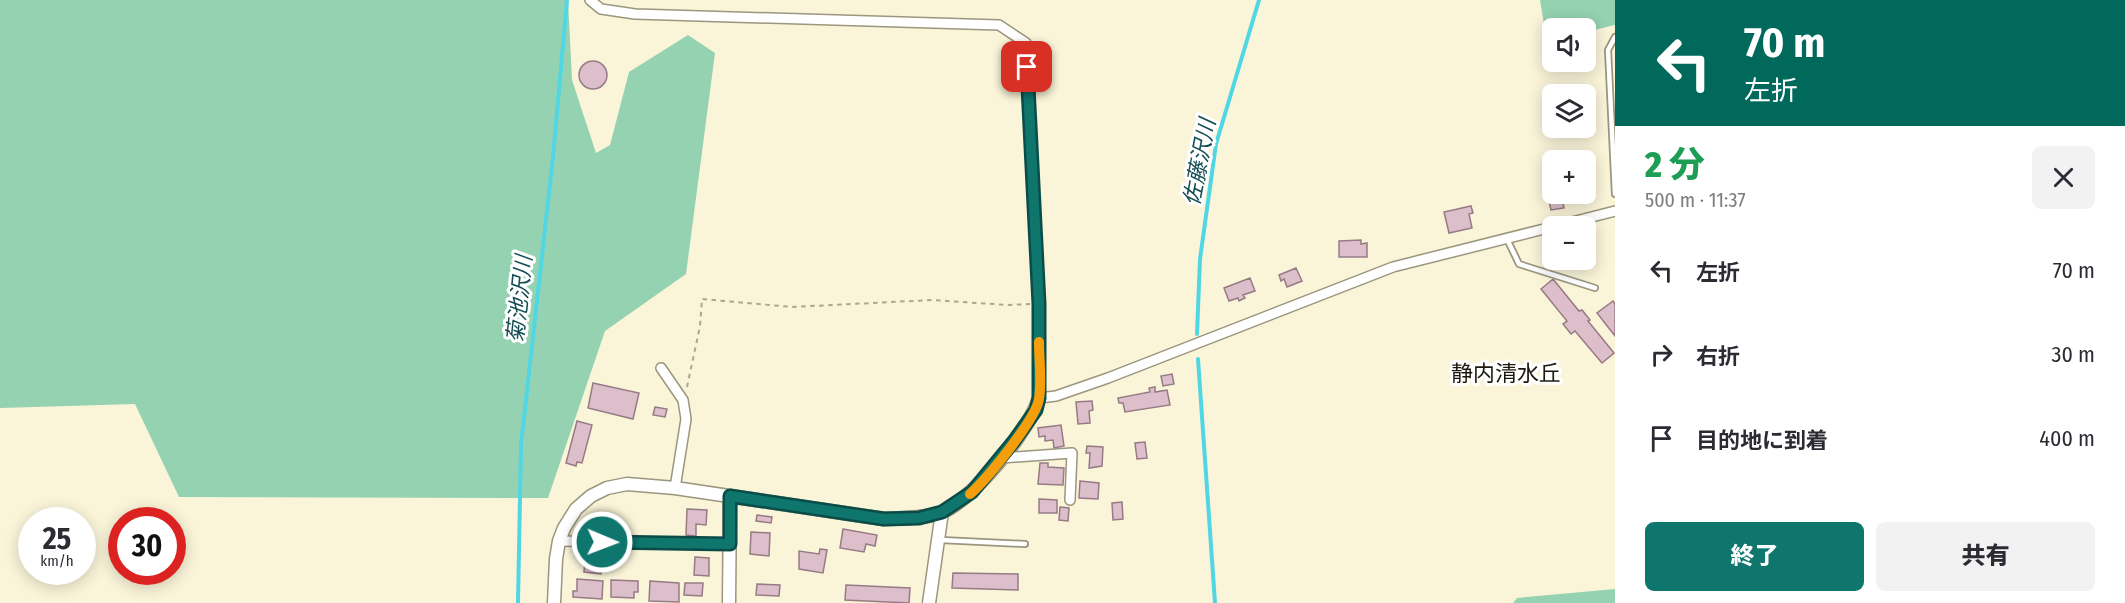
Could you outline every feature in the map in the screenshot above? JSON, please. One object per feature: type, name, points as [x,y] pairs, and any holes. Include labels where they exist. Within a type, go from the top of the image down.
[{"type":"street","points":[[554,603],[559,541],[576,509],[599,491],[627,484],[675,488],[884,519],[919,518],[942,512],[972,492],[1001,458],[1036,410],[1039,398],[1039,304],[1026,44],[999,26],[635,14],[601,9],[590,0]]},
{"type":"street","points":[[1596,216],[1615,211]]},
{"type":"street","points":[[1039,398],[1056,396],[1108,378],[1393,267],[1542,230]]},
{"type":"street","points":[[661,368],[683,400],[686,419],[675,488]]},
{"type":"street","points":[[1001,458],[1072,453],[1070,500]]},
{"type":"street","points":[[729,603],[730,496]]},
{"type":"street","points":[[929,603],[942,512]]},
{"type":"street","points":[[559,541],[730,544]]},
{"type":"lane","points":[[1615,37],[1608,50],[1615,194]]},
{"type":"lane","points":[[1507,239],[1519,264],[1595,288]]},
{"type":"lane","points":[[938,540],[1025,544]]},
{"type":"path","points":[[683,400],[700,326],[702,299],[792,307],[932,300],[1008,305],[1039,304]]},
{"type":"green space","points":[[0,0],[568,0],[572,80],[596,153],[610,145],[629,72],[688,35],[715,53],[686,274],[605,331],[548,498],[179,497],[135,404],[0,408]]},
{"type":"green space","points":[[1540,0],[1615,0],[1615,25],[1596,30],[1596,18],[1543,18]]},
{"type":"green space","points":[[1615,589],[1615,603],[1513,603],[1517,598]]},
{"type":"building","points":[[593,61],[603,65],[607,75],[603,85],[593,89],[583,85],[579,75],[583,65]]},
{"type":"building","points":[[1550,204],[1563,204],[1564,208],[1551,210]]},
{"type":"building","points":[[1471,206],[1473,213],[1469,214],[1472,228],[1449,233],[1444,212]]},
{"type":"building","points":[[1361,240],[1361,244],[1367,243],[1367,257],[1339,257],[1339,241]]},
{"type":"building","points":[[1296,268],[1302,281],[1287,287],[1284,279],[1281,281],[1279,275]]},
{"type":"building","points":[[1250,278],[1255,291],[1243,295],[1245,298],[1239,301],[1238,298],[1229,301],[1224,288]]},
{"type":"building","points":[[1553,279],[1579,311],[1582,310],[1614,353],[1602,363],[1575,331],[1571,334],[1563,324],[1567,321],[1541,289]]},
{"type":"building","points":[[1613,301],[1615,304],[1615,336],[1597,313]]},
{"type":"building","points":[[1172,374],[1174,384],[1163,386],[1161,376]]},
{"type":"building","points":[[593,383],[639,393],[633,419],[588,408]]},
{"type":"building","points":[[1155,387],[1155,392],[1167,390],[1170,405],[1125,412],[1123,403],[1119,403],[1118,398],[1150,392],[1149,388]]},
{"type":"building","points":[[1092,401],[1093,410],[1089,411],[1090,423],[1078,424],[1076,402]]},
{"type":"building","points":[[655,407],[667,409],[665,417],[653,415]]},
{"type":"building","points":[[577,421],[592,425],[582,463],[577,462],[576,466],[566,463]]},
{"type":"building","points":[[1061,425],[1064,446],[1054,448],[1053,440],[1045,441],[1045,436],[1039,437],[1038,428]]},
{"type":"building","points":[[1145,442],[1147,458],[1137,459],[1135,443]]},
{"type":"building","points":[[1087,446],[1103,447],[1102,466],[1089,468],[1090,453],[1086,453]]},
{"type":"building","points":[[1040,463],[1048,463],[1048,467],[1064,468],[1063,485],[1038,484]]},
{"type":"building","points":[[1080,481],[1099,483],[1098,499],[1079,498]]},
{"type":"building","points":[[1039,499],[1057,500],[1057,513],[1039,513]]},
{"type":"building","points":[[1122,502],[1123,519],[1113,520],[1112,503]]},
{"type":"building","points":[[1060,507],[1069,508],[1068,521],[1059,520]]},
{"type":"building","points":[[687,509],[707,510],[706,525],[696,524],[696,536],[686,535]]},
{"type":"building","points":[[757,515],[772,517],[771,523],[756,521]]},
{"type":"building","points":[[843,529],[877,535],[875,546],[866,544],[864,552],[840,548]]},
{"type":"building","points":[[751,532],[770,533],[769,556],[750,554]]},
{"type":"building","points":[[820,549],[827,550],[823,573],[799,569],[799,551],[819,554]]},
{"type":"building","points":[[585,556],[602,557],[601,574],[584,572]]},
{"type":"building","points":[[695,557],[709,558],[709,576],[694,575]]},
{"type":"building","points":[[953,573],[1018,574],[1018,590],[952,588]]},
{"type":"building","points":[[577,579],[603,581],[602,599],[573,597],[573,591],[577,591]]},
{"type":"building","points":[[611,580],[638,581],[638,592],[634,592],[634,598],[611,597]]},
{"type":"building","points":[[650,581],[679,583],[679,602],[649,601]]},
{"type":"building","points":[[685,583],[703,583],[702,596],[684,595]]},
{"type":"building","points":[[757,584],[780,585],[779,596],[756,595]]},
{"type":"building","points":[[846,585],[910,588],[909,603],[845,600]]},
{"type":"waterway","name":"菊池沢川","points":[[518,603],[521,445],[553,157],[567,0]]},
{"type":"waterway","name":"佐藤沢川","points":[[1197,334],[1200,259],[1216,144],[1259,0]]},
{"type":"waterway","name":"佐藤沢川","points":[[1198,359],[1215,603]]},
{"type":"slow traffic","points":[[970,494],[1001,458],[1036,410],[1039,398],[1039,342]]},
{"type":"district","name":"静内清水丘","points":[[1506,373]]},
{"type":"route","points":[[602,542],[730,544],[730,496],[884,519],[919,518],[942,512],[972,492],[1014,441],[1036,410],[1039,398],[1039,304],[1027,67]]}]
